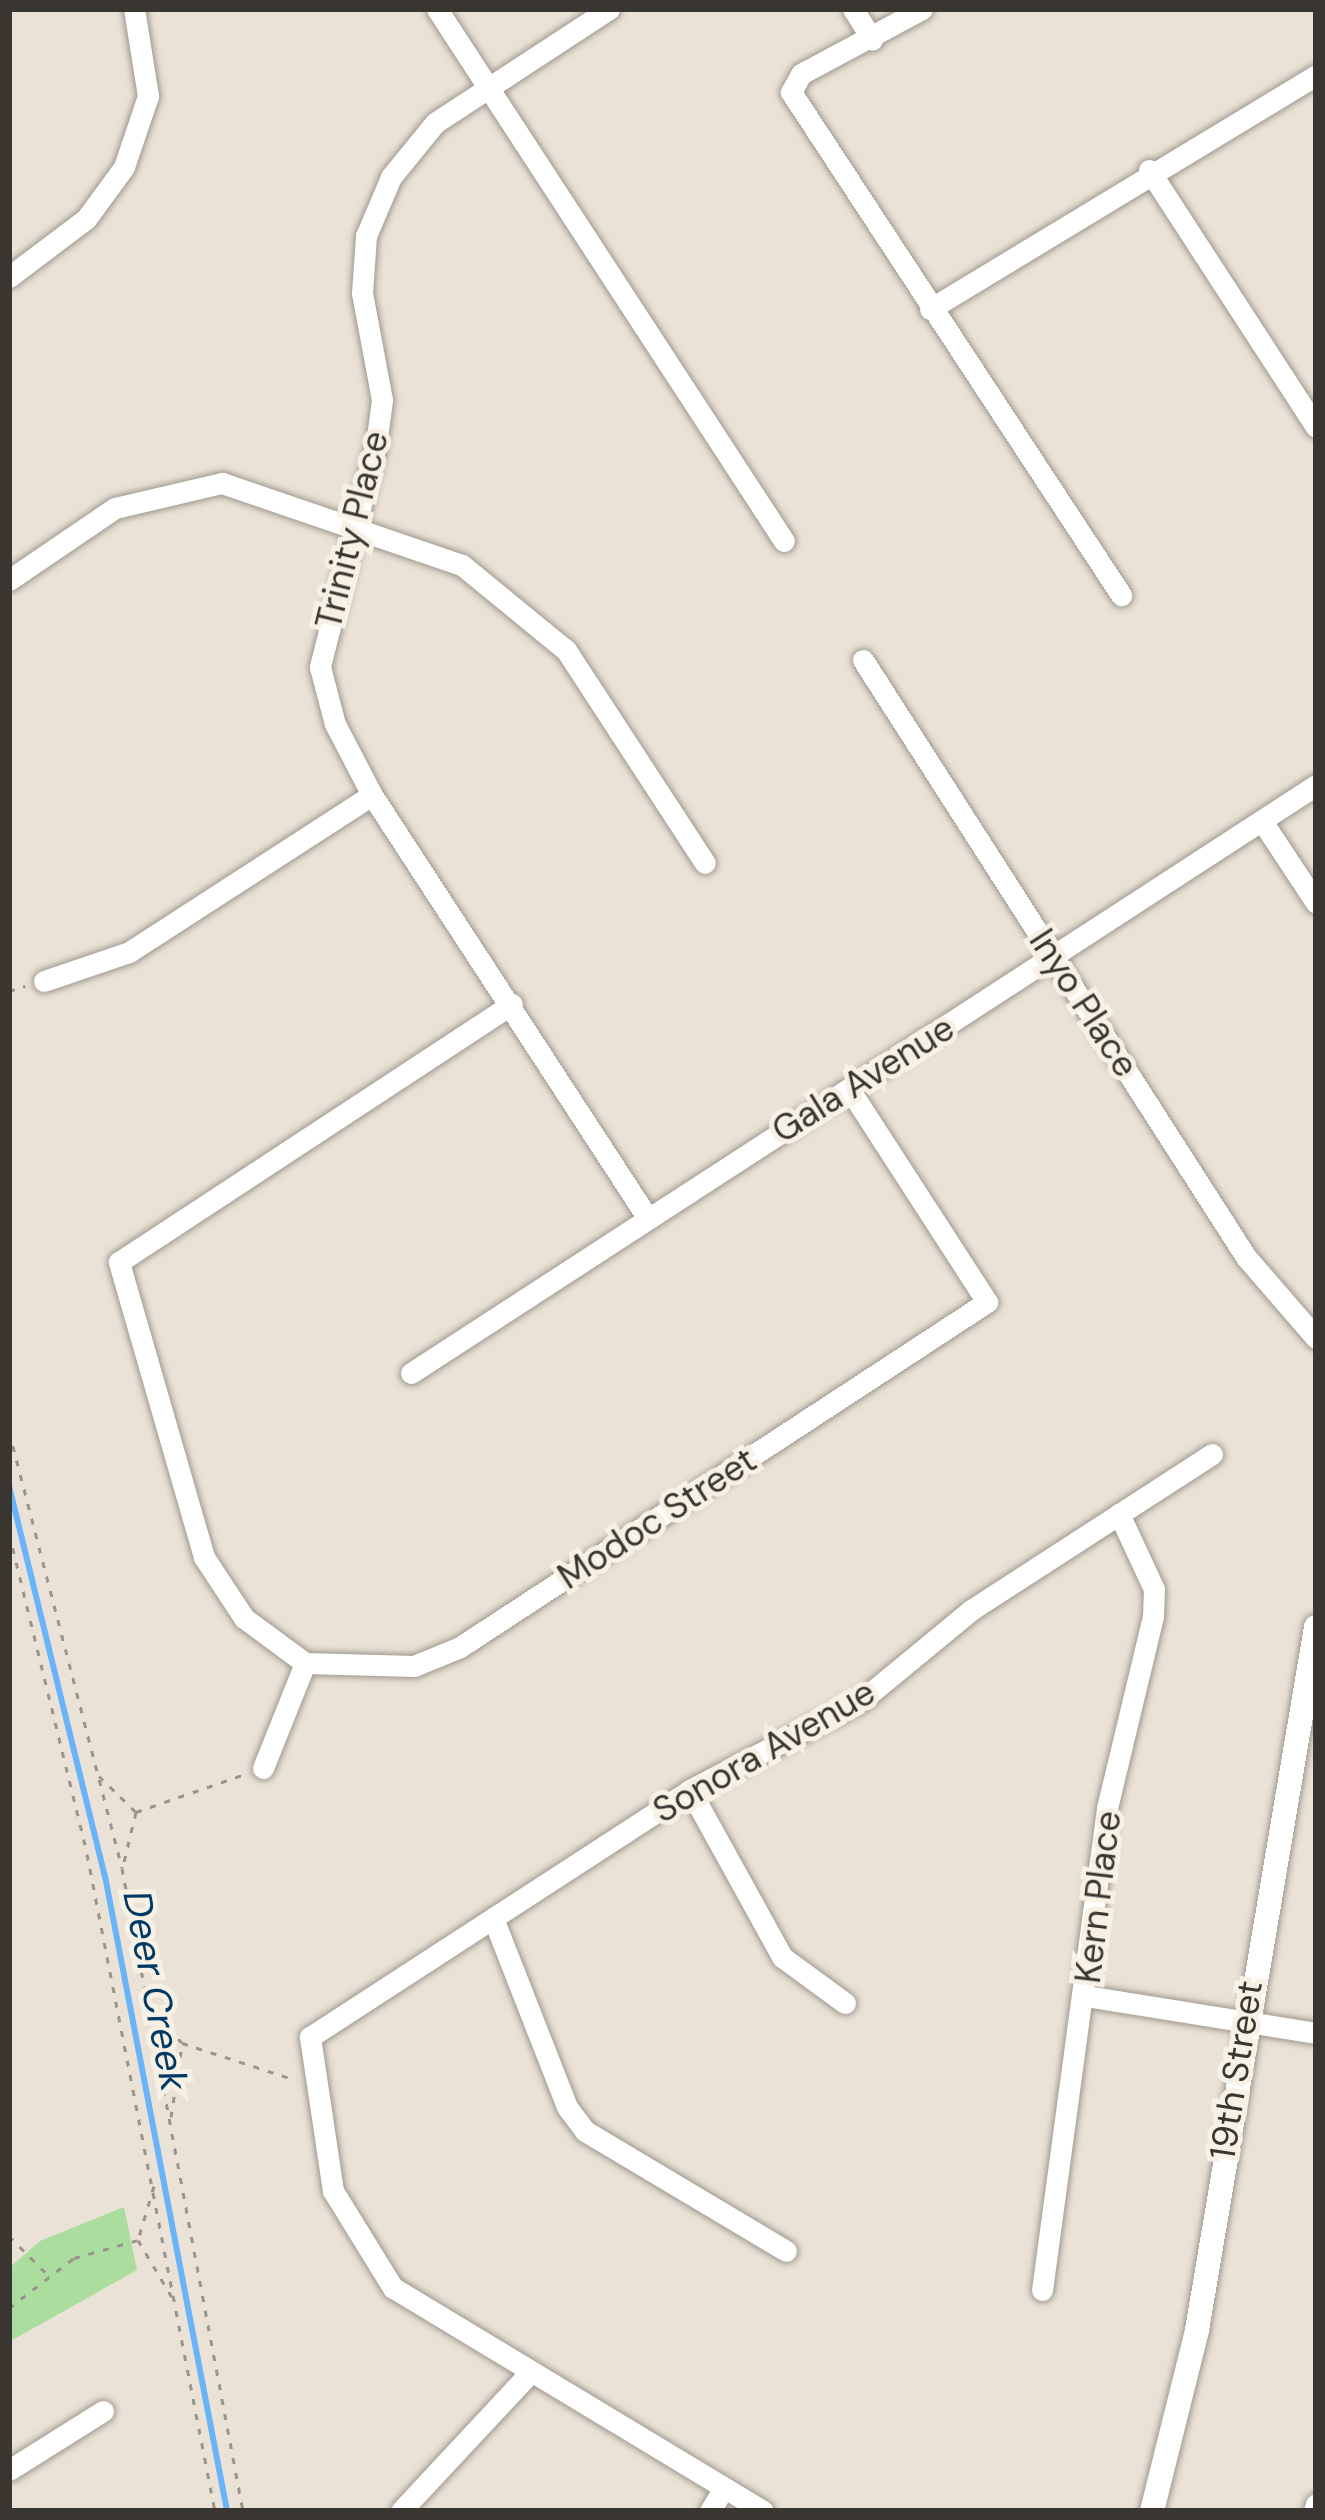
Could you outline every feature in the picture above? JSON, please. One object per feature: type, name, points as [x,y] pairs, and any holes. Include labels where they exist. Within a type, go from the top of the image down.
[{"type":"street","points":[[9,277],[86,219],[124,167],[148,96],[134,9]]},
{"type":"street","points":[[437,9],[784,541]]},
{"type":"street","name":"Trinity Place","points":[[609,9],[435,123],[391,177],[366,236],[362,293],[382,400],[320,667],[334,724],[372,795],[647,1217]]},
{"type":"street","points":[[853,9],[872,39]]},
{"type":"street","points":[[922,9],[801,74],[791,92],[1121,595]]},
{"type":"street","points":[[930,309],[1149,170],[1316,75]]},
{"type":"street","points":[[1149,170],[1316,427]]},
{"type":"street","points":[[9,580],[115,508],[178,487],[222,483],[356,524],[462,565],[546,627],[704,862]]},
{"type":"street","name":"Inyo Place","points":[[863,660],[1246,1257],[1316,1338]]},
{"type":"street","name":"Gala Avenue","points":[[411,1373],[1316,785]]},
{"type":"street","points":[[44,981],[129,952],[372,795]]},
{"type":"street","points":[[1262,820],[1316,903]]},
{"type":"street","points":[[263,1768],[305,1663],[244,1618],[204,1557],[119,1262],[512,1004]]},
{"type":"street","name":"Modoc Street","points":[[305,1663],[414,1666],[460,1647],[987,1302],[849,1089]]},
{"type":"street","name":"Sonora Avenue","points":[[312,2086],[310,2037],[690,1790],[862,1700],[971,1610],[1212,1454]]},
{"type":"street","name":"Kern Place","points":[[1042,2290],[1086,1996],[1107,1808],[1153,1617],[1154,1589],[1119,1514]]},
{"type":"street","name":"19th Street","points":[[1152,2511],[1197,2330],[1244,2019],[1316,1627]]},
{"type":"street","points":[[690,1790],[782,1957],[844,2003]]},
{"type":"street","points":[[493,1918],[585,2131],[786,2251]]},
{"type":"street","points":[[1086,1996],[1316,2032]]},
{"type":"street","points":[[312,2086],[333,2191],[368,2258],[422,2311],[763,2511]]},
{"type":"street","points":[[401,2511],[527,2376]]},
{"type":"street","points":[[9,2470],[103,2411]]},
{"type":"street","points":[[710,2511],[724,2488]]},
{"type":"path","points":[[9,1431],[122,1868],[243,2511]]},
{"type":"path","points":[[9,1533],[155,2185],[215,2511]]},
{"type":"path","points":[[136,1811],[263,1768]]},
{"type":"path","points":[[99,1775],[136,1811]]},
{"type":"path","points":[[122,1868],[136,1811]]},
{"type":"path","points":[[148,2003],[182,2043],[312,2086]]},
{"type":"path","points":[[170,2118],[182,2043]]},
{"type":"path","points":[[155,2185],[138,2240],[177,2305]]},
{"type":"path","points":[[9,2236],[46,2273]]},
{"type":"path","points":[[9,2308],[46,2273],[138,2240]]},
{"type":"green space","points":[[124,2207],[137,2270],[9,2342],[9,2268],[40,2241]]},
{"type":"waterway","name":"Deer Creek","points":[[9,1486],[105,1876],[227,2511]]}]
